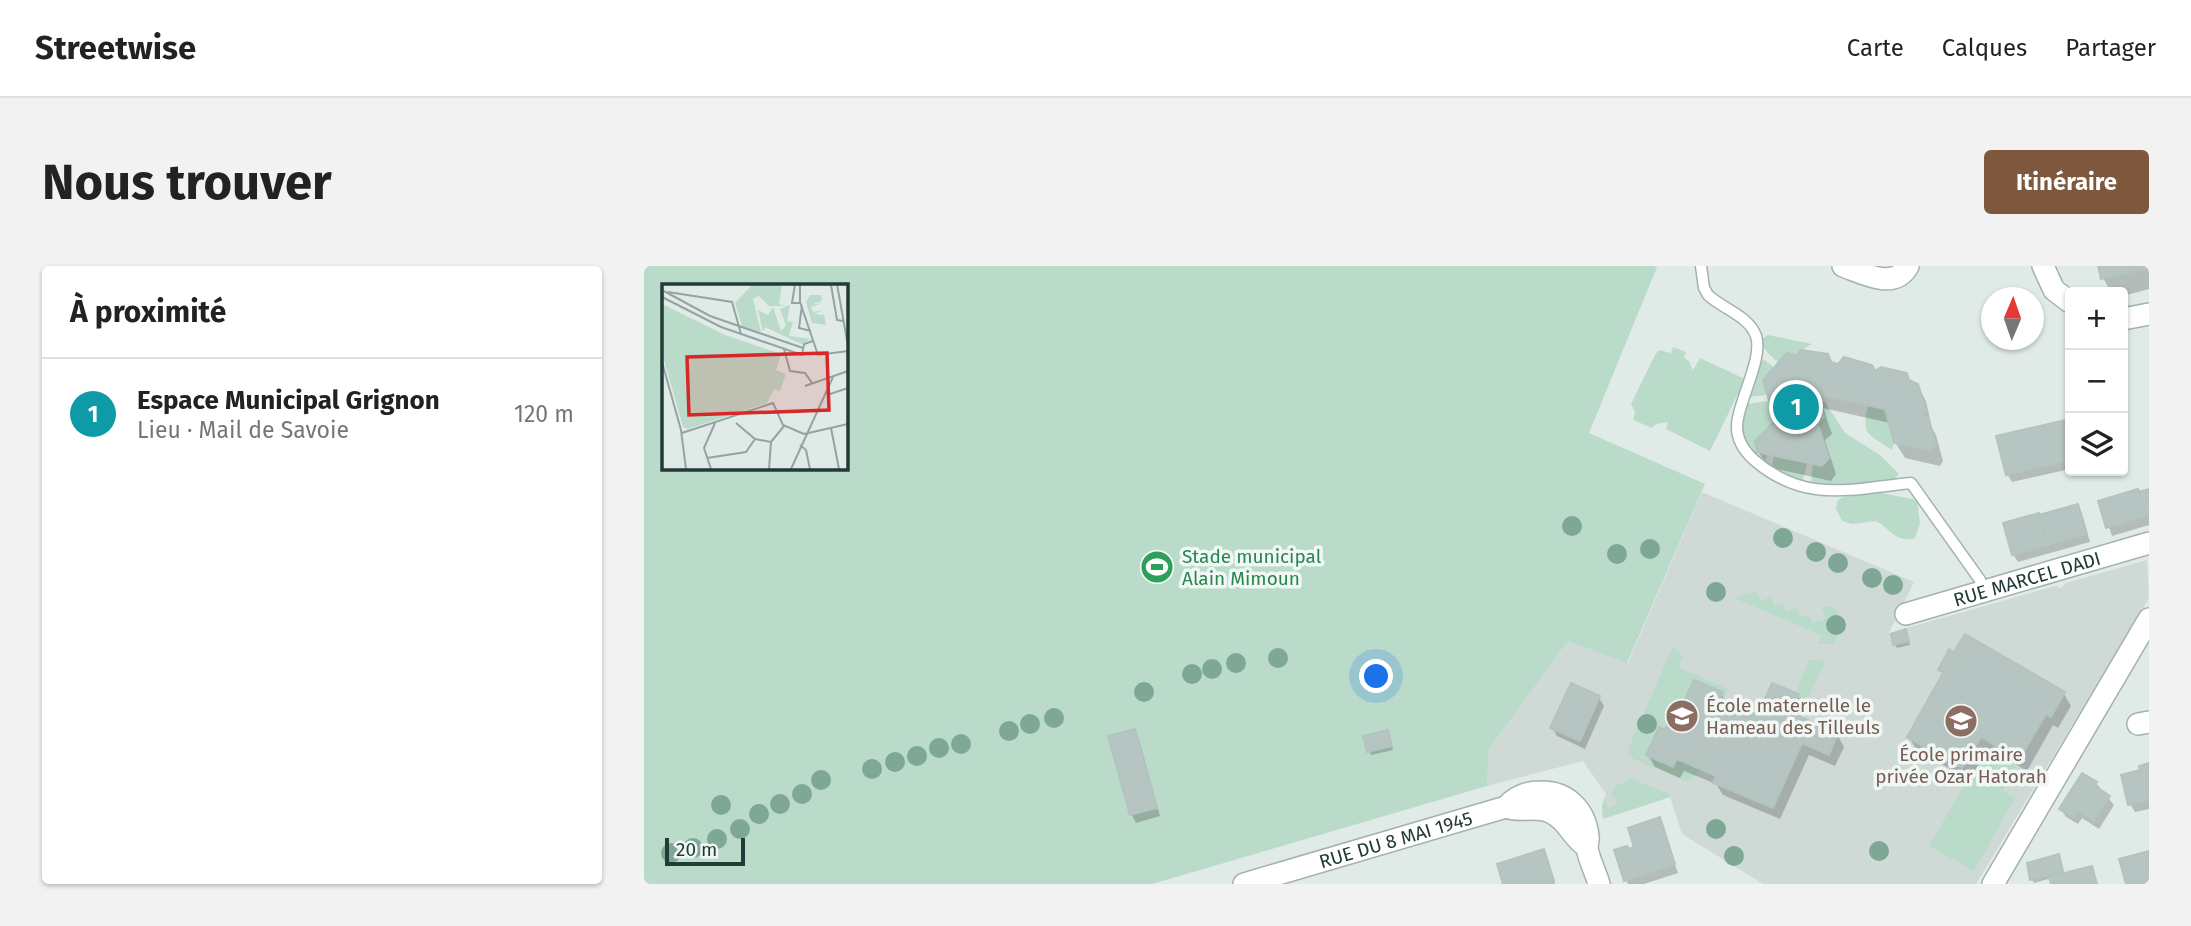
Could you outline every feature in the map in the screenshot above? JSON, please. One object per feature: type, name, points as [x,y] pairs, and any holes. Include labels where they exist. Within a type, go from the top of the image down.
[{"type":"street","points":[[1843,266],[1881,280],[1889,280],[1904,272],[1908,266]]},
{"type":"street","points":[[2043,266],[2054,290],[2065,298]]},
{"type":"street","points":[[2128,319],[2149,314]]},
{"type":"street","name":"RUE MARCEL DADI","points":[[1906,614],[2149,543]]},
{"type":"street","points":[[1993,884],[2149,619]]},
{"type":"street","name":"RUE DU 8 MAI 1945","points":[[1244,884],[1506,807],[1517,797],[1528,793],[1545,792],[1560,795],[1575,805],[1581,813],[1588,836],[1587,847],[1599,884]]},
{"type":"lane","points":[[1701,266],[1704,288],[1709,295],[1751,326],[1757,338],[1758,353],[1737,421],[1737,435],[1745,452],[1788,484],[1823,491],[1911,483],[1980,580],[1982,592]]},
{"type":"shaded area","points":[[1702,492],[1914,582],[1889,633],[2055,586],[2061,588],[2066,583],[2147,560],[2149,598],[1976,884],[1763,884],[1682,834],[1670,797],[1603,819],[1602,806],[1606,794],[1583,761],[1487,786],[1489,749],[1568,641],[1628,663]]},
{"type":"green space","name":"Stade municipal Alain Mimoun","points":[[644,266],[1657,267],[1589,433],[1705,484],[1627,663],[1568,641],[1489,749],[1487,786],[1152,884],[644,884]]},
{"type":"green space","points":[[1768,335],[1812,344],[1797,355],[1787,353],[1778,362],[1763,346],[1762,339]]},
{"type":"green space","points":[[1673,347],[1686,352],[1684,358],[1689,361],[1693,370],[1700,358],[1745,379],[1710,451],[1666,429],[1668,422],[1656,424],[1652,428],[1633,420],[1635,412],[1631,404],[1655,355],[1659,350],[1671,353]]},
{"type":"green space","points":[[1763,359],[1774,367],[1763,380],[1767,395],[1748,397]]},
{"type":"green space","points":[[1818,400],[1825,402],[1845,433],[1880,455],[1899,474],[1895,479],[1841,486],[1811,484],[1813,464],[1822,466],[1829,458],[1818,424],[1824,417]]},
{"type":"green space","points":[[1769,401],[1775,421],[1755,441],[1757,452],[1768,454],[1765,462],[1746,443],[1743,423],[1746,404]]},
{"type":"green space","points":[[1868,405],[1885,409],[1894,443],[1892,450],[1868,433],[1865,423]]},
{"type":"green space","points":[[1774,455],[1807,463],[1803,480],[1786,475],[1772,466]]},
{"type":"green space","points":[[1867,493],[1917,500],[1920,523],[1915,538],[1898,537],[1876,521],[1852,524],[1842,521],[1836,509],[1837,501],[1843,497]]},
{"type":"green space","points":[[1746,590],[1748,594],[1757,591],[1761,601],[1770,597],[1775,606],[1783,603],[1787,612],[1796,608],[1800,617],[1809,615],[1813,623],[1826,619],[1822,608],[1835,608],[1842,623],[1834,644],[1818,644],[1821,635],[1734,598],[1743,596]]},
{"type":"green space","points":[[1673,646],[1683,658],[1679,663],[1680,668],[1728,689],[1724,700],[1720,698],[1722,692],[1694,680],[1682,706],[1677,704],[1665,730],[1659,727],[1646,755],[1673,767],[1677,759],[1700,769],[1690,781],[1628,754]]},
{"type":"green space","points":[[1808,660],[1826,661],[1809,696],[1800,700],[1797,699],[1799,694],[1796,693]]},
{"type":"green space","points":[[1985,749],[2016,767],[2003,791],[2015,798],[1974,871],[1929,846]]},
{"type":"green space","points":[[1626,777],[1670,794],[1670,797],[1603,819],[1602,806],[1605,797],[1606,806],[1611,808],[1617,804],[1616,798],[1610,795],[1617,785],[1629,781]]},
{"type":"building","points":[[2098,266],[2149,266],[2149,268],[2101,279]]},
{"type":"building","points":[[1801,350],[1828,354],[1831,362],[1838,364],[1844,357],[1872,365],[1875,371],[1881,367],[1907,373],[1909,380],[1918,384],[1926,410],[1921,416],[1928,417],[1936,444],[1931,451],[1894,443],[1885,409],[1816,394],[1824,417],[1818,424],[1829,458],[1822,466],[1757,452],[1755,441],[1775,421],[1763,380],[1787,353],[1797,355]]},
{"type":"building","points":[[2065,420],[2065,461],[2006,475],[1996,436]]},
{"type":"building","points":[[2138,489],[2146,516],[2106,528],[2098,501]]},
{"type":"building","points":[[2149,489],[2149,516],[2146,516],[2138,492]]},
{"type":"building","points":[[2078,504],[2087,534],[2048,545],[2039,515]]},
{"type":"building","points":[[2039,513],[2048,545],[2012,555],[2003,523]]},
{"type":"building","points":[[1906,629],[1907,634],[1892,639],[1891,634]]},
{"type":"building","points":[[1907,634],[1909,641],[1893,645],[1892,639]]},
{"type":"building","points":[[1965,634],[2065,692],[2051,717],[2046,714],[2019,760],[1981,737],[1962,768],[1907,737],[1943,673],[1948,675],[1959,656],[1954,652]]},
{"type":"building","points":[[1949,649],[1959,656],[1948,675],[1938,670]]},
{"type":"building","points":[[1694,680],[1723,692],[1717,704],[1755,722],[1772,683],[1799,694],[1791,713],[1838,733],[1829,755],[1802,743],[1773,808],[1713,783],[1716,776],[1677,759],[1673,767],[1646,755],[1659,727],[1665,730],[1677,703],[1682,706]]},
{"type":"building","points":[[1571,683],[1600,696],[1580,741],[1550,728]]},
{"type":"building","points":[[1720,698],[1758,715],[1755,722],[1717,704]]},
{"type":"building","points":[[1135,729],[1157,808],[1130,815],[1108,736]]},
{"type":"building","points":[[1388,730],[1392,746],[1367,752],[1363,736]]},
{"type":"building","points":[[2149,763],[2149,800],[2128,805],[2121,775],[2140,770],[2139,766]]},
{"type":"building","points":[[2082,773],[2097,782],[2095,786],[2110,796],[2094,821],[2077,811],[2073,817],[2059,809]]},
{"type":"building","points":[[1660,817],[1675,864],[1624,881],[1614,850],[1634,847],[1628,828]]},
{"type":"building","points":[[1544,849],[1554,881],[1545,884],[1503,884],[1497,864]]},
{"type":"building","points":[[2149,851],[2149,884],[2126,884],[2119,859]]},
{"type":"building","points":[[2059,854],[2063,871],[2030,880],[2027,863]]},
{"type":"building","points":[[2092,866],[2097,884],[2051,884],[2049,877]]},
{"type":"place","name":"Espace Municipal Grignon","points":[[1796,407]]},
{"type":"place","name":"Stade municipal Alain Mimoun","points":[[1157,567]]},
{"type":"place","name":"École maternelle le Hameau des Tilleuls","points":[[1682,716]]},
{"type":"place","name":"École primaire privée Ozar Hatorah","points":[[1961,721]]}]
